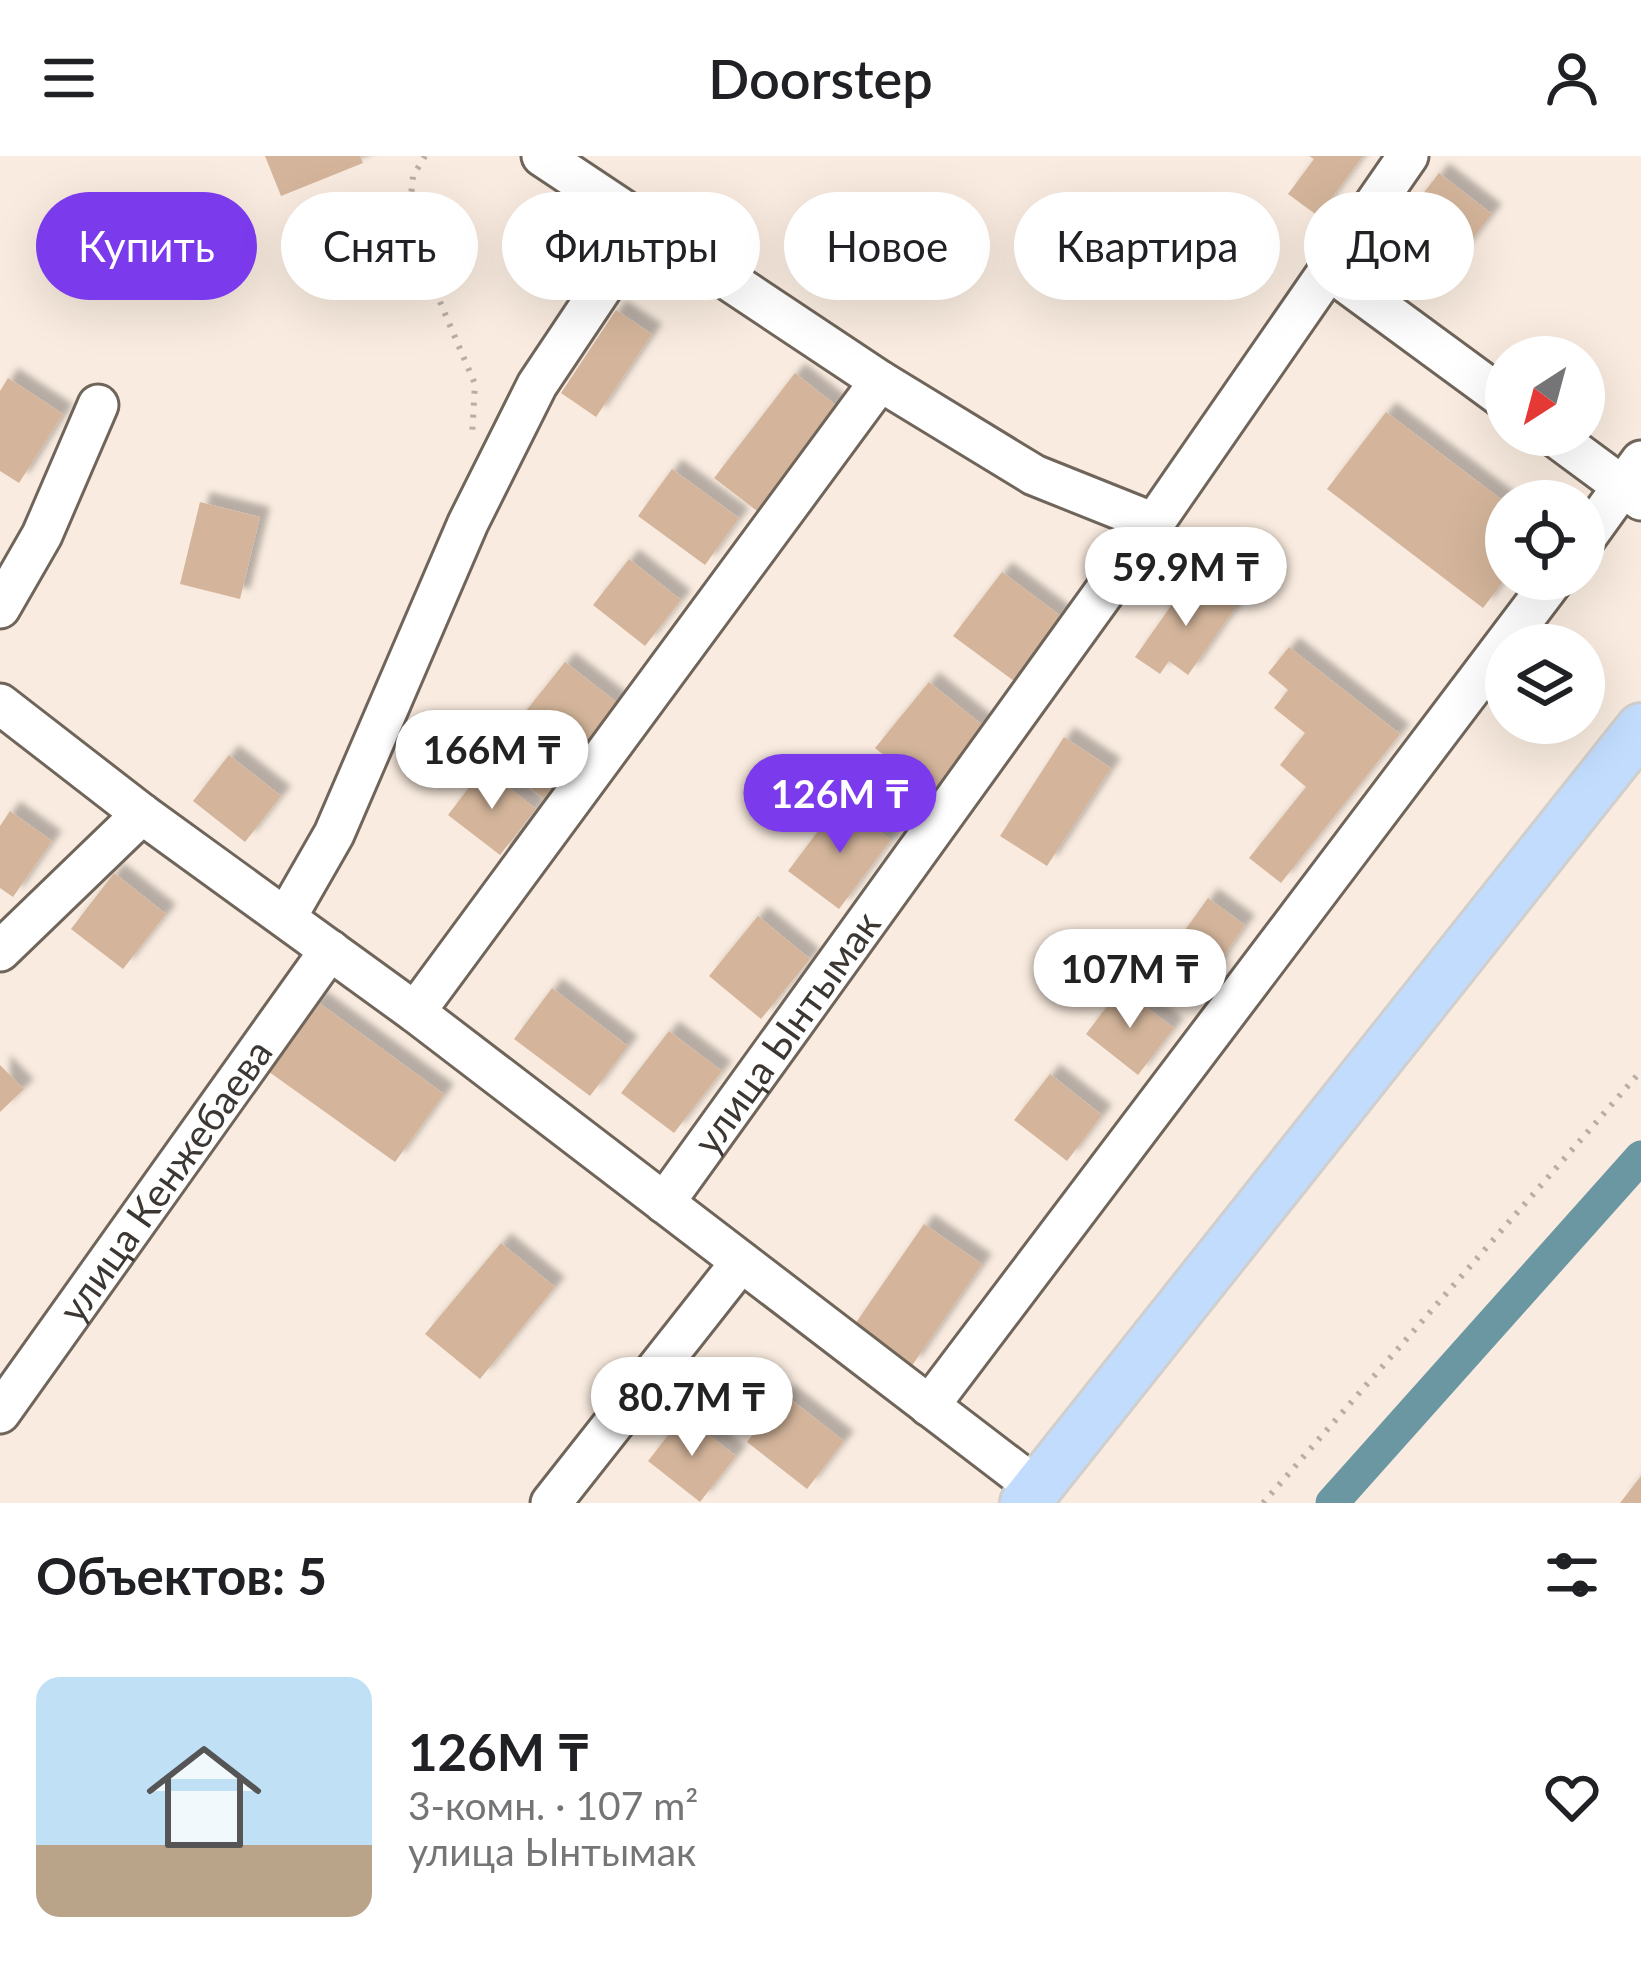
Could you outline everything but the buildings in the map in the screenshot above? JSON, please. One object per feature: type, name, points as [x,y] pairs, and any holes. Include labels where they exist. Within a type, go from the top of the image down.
[{"type":"main road","points":[[1031,1496],[1641,728]]},
{"type":"street","points":[[542,156],[595,192]]},
{"type":"street","name":"улица Ынтымак","points":[[1383,192],[1408,156]]},
{"type":"street","points":[[287,916],[334,834],[468,523],[537,386],[594,300]]},
{"type":"street","points":[[757,300],[1034,475],[1154,523]]},
{"type":"street","name":"улица Ынтымак","points":[[664,1203],[1154,523],[1308,300]]},
{"type":"street","points":[[1370,300],[1485,385]]},
{"type":"street","points":[[415,1012],[880,381]]},
{"type":"street","points":[[0,608],[42,535],[98,405]]},
{"type":"street","points":[[1589,456],[1635,483],[1605,517]]},
{"type":"street","points":[[929,1406],[1538,600]]},
{"type":"street","points":[[0,704],[142,814],[415,1012],[929,1406],[1031,1496]]},
{"type":"street","points":[[0,951],[142,814]]},
{"type":"street","name":"улица Кенжебаева","points":[[0,1414],[330,950]]},
{"type":"street","points":[[551,1503],[741,1262]]},
{"type":"path","points":[[425,156],[413,176],[407,227],[475,384],[471,454]]},
{"type":"path","points":[[1263,1503],[1641,1072]]},
{"type":"waterway","points":[[1332,1503],[1641,1157]]}]
